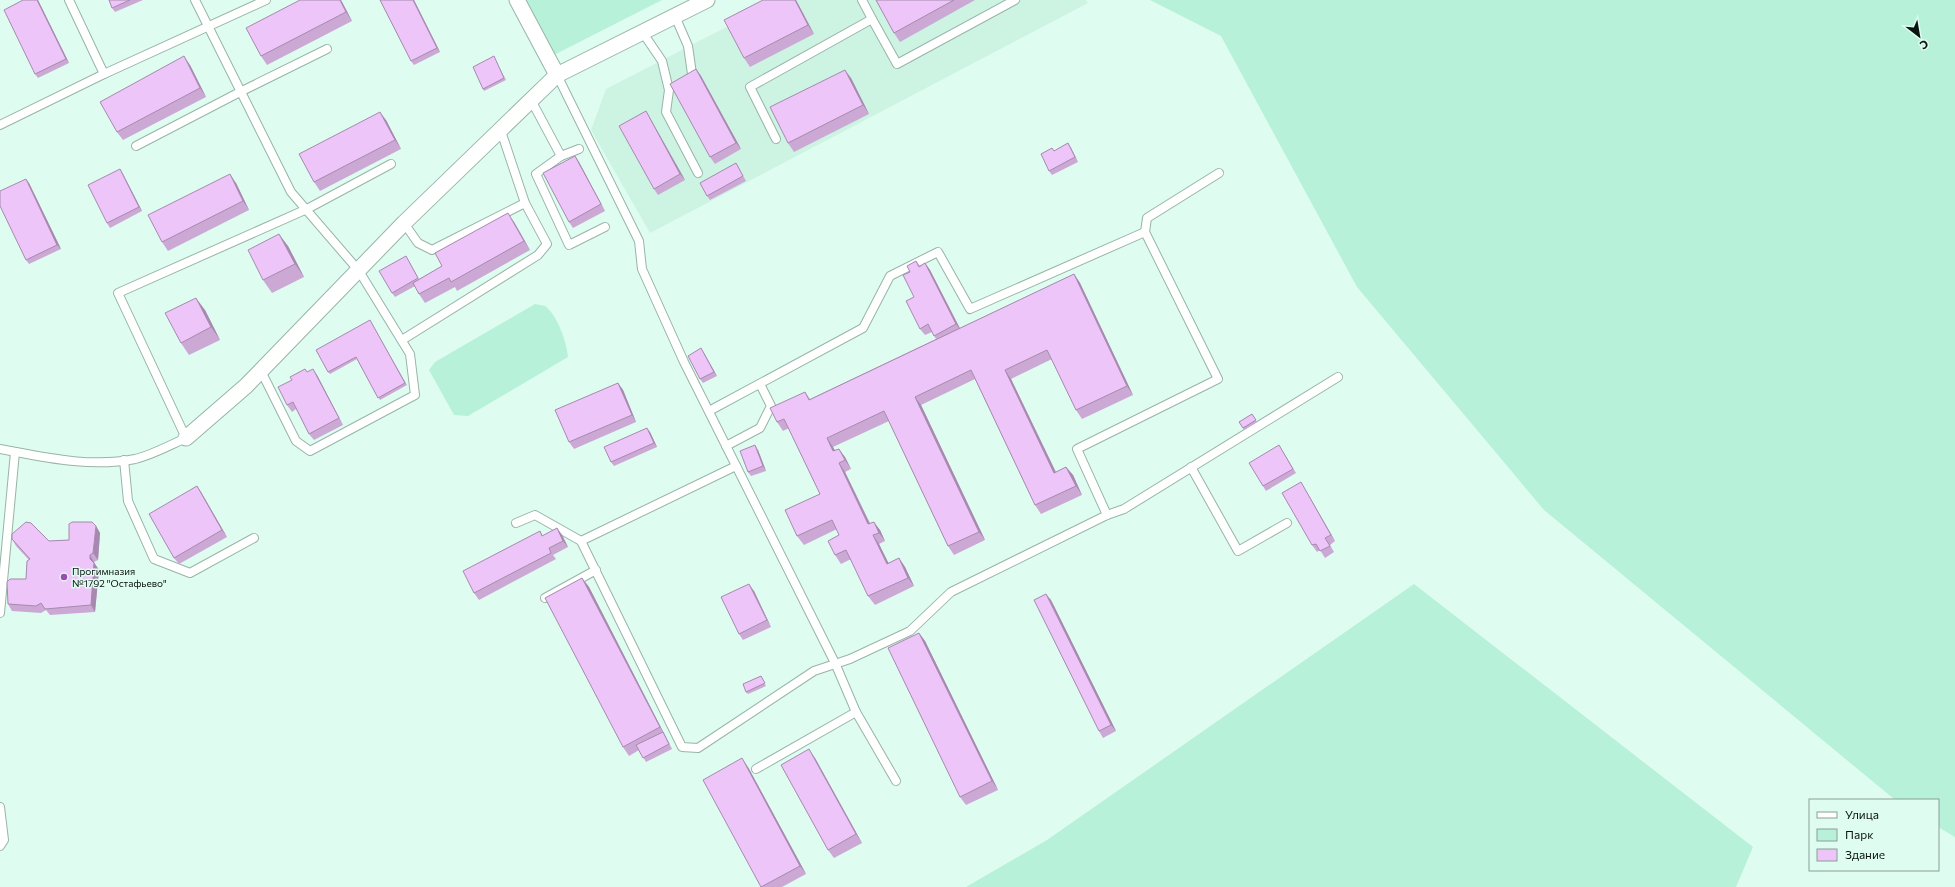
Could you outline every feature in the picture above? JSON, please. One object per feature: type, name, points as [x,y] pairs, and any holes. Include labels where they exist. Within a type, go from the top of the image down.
[{"type":"street","points":[[517,0],[557,75]]},
{"type":"street","points":[[186,438],[261,371],[404,223],[501,131],[557,75],[707,0]]},
{"type":"lane","points":[[68,0],[104,74]]},
{"type":"lane","points":[[195,0],[291,192],[359,271],[410,354],[415,395],[310,451],[296,441],[261,371]]},
{"type":"lane","points":[[0,125],[104,74],[266,0]]},
{"type":"lane","points":[[862,0],[897,64],[1015,0]]},
{"type":"lane","points":[[675,16],[688,46],[692,74]]},
{"type":"lane","points":[[776,139],[750,87],[872,19]]},
{"type":"lane","points":[[643,33],[662,61],[669,90],[666,112],[698,173]]},
{"type":"lane","points":[[136,146],[327,49]]},
{"type":"lane","points":[[557,75],[639,241],[642,269],[684,362],[835,663],[856,712],[896,781]]},
{"type":"lane","points":[[531,100],[561,156]]},
{"type":"lane","points":[[402,340],[538,255],[547,244],[525,203],[501,131]]},
{"type":"lane","points":[[579,149],[561,156],[536,174],[569,245],[605,227]]},
{"type":"lane","points":[[0,449],[71,462],[124,460],[135,459],[186,438],[118,293],[307,209],[391,164]]},
{"type":"lane","points":[[1107,515],[1077,449],[1218,380],[1145,232],[1147,218],[1219,174]]},
{"type":"lane","points":[[404,223],[418,243],[432,250],[525,203]]},
{"type":"lane","points":[[709,411],[863,328],[890,276],[938,252],[970,309],[1145,232]]},
{"type":"lane","points":[[516,523],[536,515],[582,542],[682,747],[698,748],[814,671],[850,659],[910,631],[951,592],[1107,515],[1124,509],[1338,377]]},
{"type":"lane","points":[[726,446],[760,428],[771,406],[760,384]]},
{"type":"lane","points":[[0,613],[15,452]]},
{"type":"lane","points":[[124,460],[128,501],[154,559],[190,573],[254,538]]},
{"type":"lane","points":[[582,542],[736,466]]},
{"type":"lane","points":[[1191,467],[1238,551],[1287,523]]},
{"type":"lane","points":[[545,598],[596,570]]},
{"type":"lane","points":[[756,769],[856,712]]},
{"type":"lane","points":[[0,807],[4,840],[0,846]]},
{"type":"shaded area","points":[[779,0],[1086,0],[1088,3],[650,233],[591,130],[606,89]]},
{"type":"green space","points":[[526,0],[662,0],[552,56]]},
{"type":"green space","points":[[1150,0],[1955,0],[1955,837],[1939,828],[1939,799],[1894,799],[1544,510],[1357,287],[1221,36]]},
{"type":"green space","points":[[535,304],[545,306],[554,315],[566,344],[568,357],[468,416],[454,415],[429,370],[435,362]]},
{"type":"green space","points":[[1414,584],[1753,847],[1736,887],[966,887],[1047,840]]},
{"type":"building","points":[[23,0],[37,0],[66,59],[35,74],[4,10]]},
{"type":"building","points":[[109,0],[130,0],[112,8]]},
{"type":"building","points":[[300,0],[340,0],[346,12],[261,56],[246,28]]},
{"type":"building","points":[[380,0],[413,0],[437,48],[411,61]]},
{"type":"building","points":[[763,0],[795,0],[808,25],[744,58],[724,20]]},
{"type":"building","points":[[876,0],[954,0],[894,33]]},
{"type":"building","points":[[184,56],[200,88],[117,132],[100,102]]},
{"type":"building","points":[[494,56],[504,78],[483,89],[473,67]]},
{"type":"building","points":[[696,69],[736,143],[710,157],[670,84]]},
{"type":"building","points":[[845,70],[863,105],[788,143],[770,107]]},
{"type":"building","points":[[646,111],[680,174],[654,189],[619,126]]},
{"type":"building","points":[[380,112],[395,140],[314,182],[299,154]]},
{"type":"building","points":[[1068,143],[1075,157],[1049,171],[1041,154],[1052,148],[1054,151]]},
{"type":"building","points":[[575,156],[601,204],[569,222],[543,173]]},
{"type":"building","points":[[736,163],[743,176],[707,196],[700,183]]},
{"type":"building","points":[[120,169],[139,207],[107,223],[88,185]]},
{"type":"building","points":[[230,174],[243,201],[162,242],[148,215]]},
{"type":"building","points":[[26,179],[57,245],[26,260],[0,206],[0,191]]},
{"type":"building","points":[[508,213],[524,241],[451,282],[449,278],[419,294],[413,283],[442,266],[435,253]]},
{"type":"building","points":[[279,234],[295,264],[263,280],[248,250]]},
{"type":"building","points":[[406,256],[418,278],[392,293],[379,271]]},
{"type":"building","points":[[916,261],[919,267],[925,263],[956,324],[934,336],[928,324],[920,329],[906,301],[914,297],[903,275],[910,272],[907,266]]},
{"type":"building","points":[[1074,274],[1127,386],[1076,410],[1047,350],[1005,370],[1054,473],[1066,467],[1076,486],[1035,505],[971,370],[915,397],[979,532],[948,546],[884,411],[827,438],[833,451],[839,449],[845,460],[839,463],[868,524],[874,522],[879,533],[873,535],[887,564],[899,558],[908,578],[868,596],[846,550],[835,555],[828,541],[839,535],[832,520],[797,536],[785,510],[820,494],[784,419],[777,422],[770,408],[805,392],[809,400]]},
{"type":"building","points":[[196,298],[211,327],[181,343],[165,313]]},
{"type":"building","points":[[370,320],[405,383],[378,398],[356,357],[328,372],[316,350]]},
{"type":"building","points":[[701,348],[714,372],[700,379],[688,356]]},
{"type":"building","points":[[305,369],[307,372],[313,369],[339,418],[309,434],[293,402],[287,405],[278,387],[292,380],[290,377]]},
{"type":"building","points":[[618,383],[632,415],[569,442],[555,410]]},
{"type":"building","points":[[1252,414],[1256,420],[1243,428],[1239,422]]},
{"type":"building","points":[[647,428],[654,443],[611,462],[604,447]]},
{"type":"building","points":[[755,445],[763,466],[748,472],[740,451]]},
{"type":"building","points":[[1279,445],[1293,469],[1263,486],[1249,463]]},
{"type":"building","points":[[1301,482],[1331,535],[1325,538],[1330,546],[1320,551],[1316,544],[1312,545],[1282,493]]},
{"type":"building","points":[[197,486],[222,530],[174,558],[149,514]]},
{"type":"building","name":"Прогимназия №1792 \"Остафьево\"","points":[[26,522],[31,523],[49,541],[69,540],[69,524],[72,522],[92,522],[96,526],[93,553],[90,555],[90,559],[94,563],[91,605],[45,609],[41,603],[36,606],[8,604],[7,582],[10,579],[26,579],[27,561],[30,559],[12,539],[12,534]]},
{"type":"building","points":[[557,528],[563,541],[549,548],[551,553],[474,593],[463,571],[540,531],[542,536]]},
{"type":"building","points":[[582,578],[660,727],[623,747],[545,598]]},
{"type":"building","points":[[749,584],[767,620],[739,634],[721,597]]},
{"type":"building","points":[[1046,594],[1111,725],[1099,731],[1034,600]]},
{"type":"building","points":[[919,633],[992,781],[960,797],[888,648]]},
{"type":"building","points":[[761,676],[765,683],[746,692],[743,684]]},
{"type":"building","points":[[663,732],[669,744],[643,758],[636,745]]},
{"type":"building","points":[[809,749],[856,834],[828,850],[781,765]]},
{"type":"building","points":[[742,758],[800,866],[761,887],[703,780]]},
{"type":"place","name":"Прогимназия №1792 \"Остафьево\"","points":[[64,577]]}]
